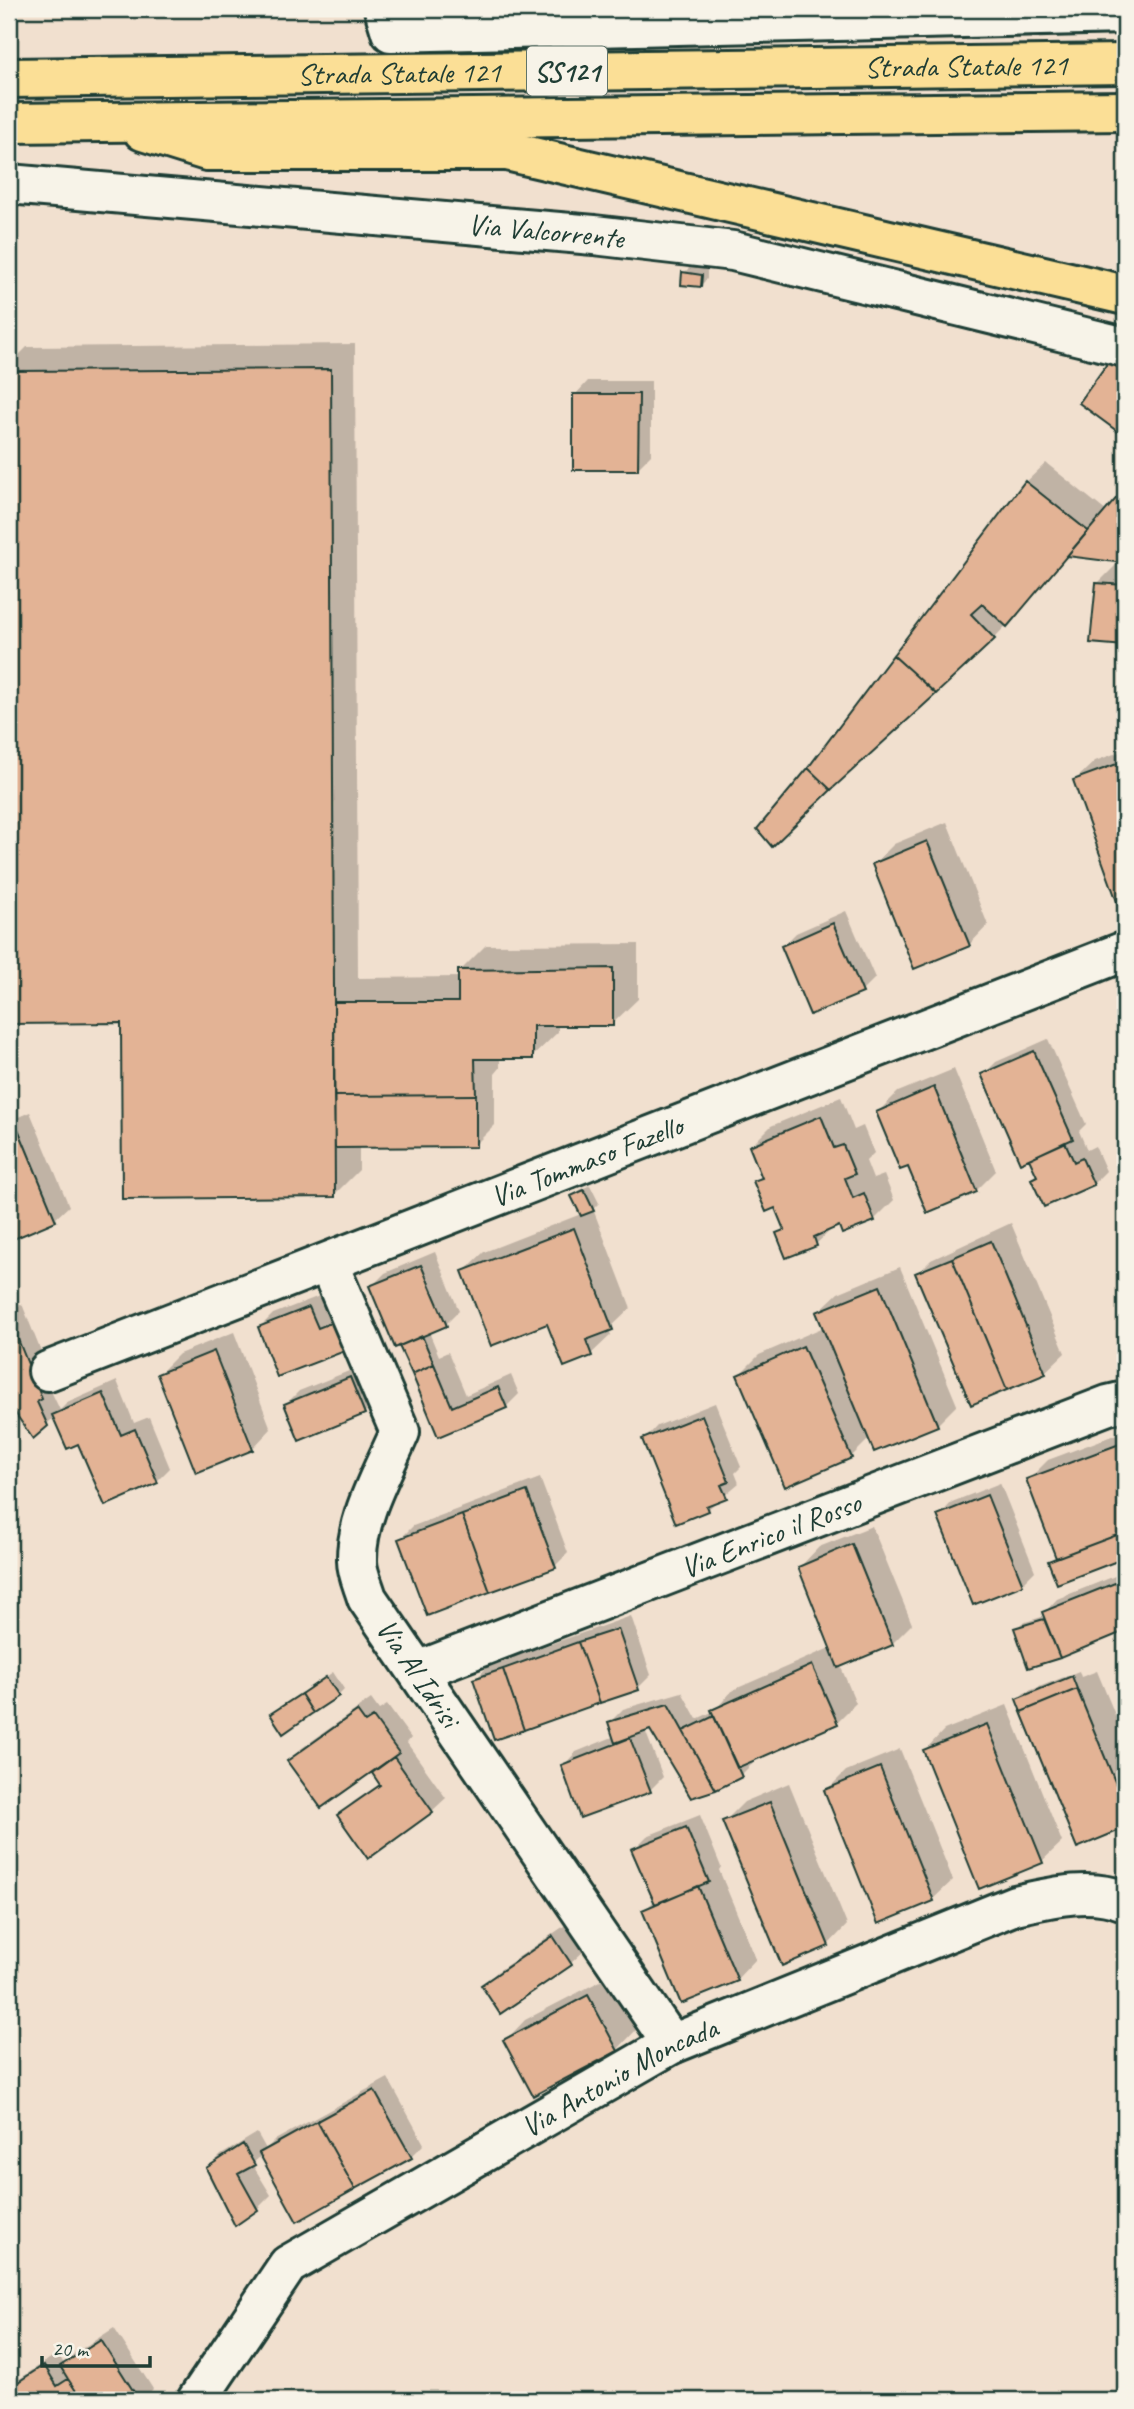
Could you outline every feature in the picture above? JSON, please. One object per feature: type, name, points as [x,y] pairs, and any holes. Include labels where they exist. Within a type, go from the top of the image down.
[{"type":"main road","name":"Strada Statale 121","points":[[9,78],[1125,64]]},
{"type":"main road","name":"Strada Statale 121","points":[[9,123],[1125,111]]},
{"type":"main road","points":[[111,121],[207,151],[507,151],[1125,295]]},
{"type":"street","points":[[388,20],[1125,15]]},
{"type":"street","name":"Via Valcorrente","points":[[9,184],[594,235],[733,251],[1125,347]]},
{"type":"street","name":"Via Tommaso Fazello","points":[[48,1371],[1125,951]]},
{"type":"street","name":"Via Al Idrisi","points":[[328,1263],[400,1432],[359,1536],[357,1564],[367,1598],[672,2044]]},
{"type":"street","name":"Via Enrico il Rosso","points":[[418,1671],[1095,1410],[1125,1401]]},
{"type":"street","name":"Via Antonio Moncada","points":[[197,2400],[288,2265],[672,2044],[1016,1905],[1064,1894],[1111,1895],[1125,1901]]},
{"type":"building","points":[[682,272],[702,275],[701,287],[681,285]]},
{"type":"building","points":[[1109,361],[1125,373],[1125,437],[1079,403]]},
{"type":"building","points":[[331,369],[335,1197],[122,1199],[121,1023],[9,1024],[9,371]]},
{"type":"building","points":[[573,394],[639,394],[638,470],[573,470]]},
{"type":"building","points":[[1025,481],[1088,531],[1007,627],[982,604],[971,614],[995,639],[936,694],[893,655]]},
{"type":"building","points":[[1125,488],[1123,563],[1067,556]]},
{"type":"building","points":[[1096,583],[1125,585],[1125,646],[1090,643]]},
{"type":"building","points":[[893,655],[936,694],[831,790],[808,768]]},
{"type":"building","points":[[1125,761],[1125,920],[1124,921],[1073,780]]},
{"type":"building","points":[[808,768],[831,790],[772,847],[757,829]]},
{"type":"building","points":[[927,841],[970,946],[914,969],[872,864]]},
{"type":"building","points":[[833,923],[863,993],[810,1015],[781,946]]},
{"type":"building","points":[[613,968],[613,1026],[533,1026],[533,1059],[475,1059],[476,1095],[334,1096],[334,1002],[458,1002],[458,970]]},
{"type":"building","points":[[1034,1051],[1073,1139],[1020,1163],[981,1074]]},
{"type":"building","points":[[934,1087],[977,1192],[927,1213],[908,1167],[900,1170],[876,1112]]},
{"type":"building","points":[[476,1095],[476,1147],[335,1148],[334,1096]]},
{"type":"building","points":[[821,1116],[834,1148],[843,1145],[855,1174],[845,1178],[853,1198],[864,1193],[875,1221],[842,1234],[839,1226],[814,1237],[817,1246],[786,1258],[776,1233],[784,1230],[775,1208],[766,1212],[753,1181],[762,1178],[749,1146]]},
{"type":"building","points":[[16,1124],[56,1221],[9,1241],[9,1127]]},
{"type":"building","points":[[1065,1142],[1074,1162],[1082,1158],[1094,1185],[1044,1207],[1031,1179],[1037,1176],[1029,1159]]},
{"type":"building","points":[[584,1190],[594,1211],[581,1216],[571,1196]]},
{"type":"building","points":[[574,1228],[613,1330],[586,1340],[592,1356],[564,1367],[547,1324],[491,1346],[462,1271]]},
{"type":"building","points":[[991,1241],[1046,1374],[1007,1390],[952,1258]]},
{"type":"building","points":[[952,1258],[1007,1390],[971,1405],[915,1273]]},
{"type":"building","points":[[421,1265],[447,1326],[395,1348],[369,1286]]},
{"type":"building","points":[[880,1286],[938,1426],[874,1452],[816,1312]]},
{"type":"building","points":[[309,1307],[318,1328],[333,1322],[345,1351],[277,1377],[258,1327]]},
{"type":"building","points":[[9,1317],[42,1399],[37,1402],[48,1426],[33,1439],[9,1404]]},
{"type":"building","points":[[422,1336],[434,1364],[412,1374],[399,1346]]},
{"type":"building","points":[[803,1346],[852,1458],[785,1487],[737,1375]]},
{"type":"building","points":[[214,1351],[253,1450],[196,1473],[157,1374]]},
{"type":"building","points":[[434,1364],[452,1407],[498,1387],[507,1408],[438,1437],[412,1374]]},
{"type":"building","points":[[350,1377],[365,1414],[299,1441],[284,1404]]},
{"type":"building","points":[[103,1393],[121,1435],[135,1429],[158,1483],[105,1506],[78,1444],[67,1449],[52,1415]]},
{"type":"building","points":[[702,1415],[729,1482],[721,1485],[727,1498],[706,1506],[708,1511],[676,1524],[642,1439]]},
{"type":"building","points":[[1125,1442],[1125,1532],[1056,1558],[1026,1479]]},
{"type":"building","points":[[527,1491],[556,1568],[490,1592],[462,1515]]},
{"type":"building","points":[[987,1495],[1023,1585],[973,1605],[937,1515]]},
{"type":"building","points":[[462,1515],[490,1592],[427,1616],[398,1539]]},
{"type":"building","points":[[1125,1532],[1125,1558],[1057,1584],[1048,1561]]},
{"type":"building","points":[[852,1544],[893,1645],[838,1668],[798,1567]]},
{"type":"building","points":[[1125,1579],[1125,1631],[1060,1658],[1042,1612]]},
{"type":"building","points":[[1044,1619],[1060,1658],[1028,1668],[1014,1628]]},
{"type":"building","points":[[618,1629],[639,1690],[600,1703],[578,1642]]},
{"type":"building","points":[[578,1642],[600,1703],[524,1730],[503,1669]]},
{"type":"building","points":[[812,1665],[838,1724],[737,1768],[711,1710]]},
{"type":"building","points":[[503,1669],[524,1730],[494,1740],[473,1679]]},
{"type":"building","points":[[1072,1676],[1077,1689],[1021,1712],[1016,1699]]},
{"type":"building","points":[[326,1677],[339,1696],[313,1713],[301,1694]]},
{"type":"building","points":[[1077,1689],[1125,1806],[1125,1828],[1077,1848],[1021,1712]]},
{"type":"building","points":[[301,1694],[313,1713],[283,1734],[270,1714]]},
{"type":"building","points":[[668,1704],[716,1790],[691,1798],[650,1730],[615,1743],[608,1722]]},
{"type":"building","points":[[357,1711],[365,1722],[373,1717],[399,1753],[321,1808],[287,1761]]},
{"type":"building","points":[[714,1716],[742,1777],[716,1790],[683,1731]]},
{"type":"building","points":[[987,1724],[1043,1863],[979,1889],[923,1750]]},
{"type":"building","points":[[630,1738],[651,1792],[580,1818],[561,1765]]},
{"type":"building","points":[[394,1757],[433,1812],[368,1859],[337,1815],[380,1785],[372,1773]]},
{"type":"building","points":[[880,1767],[934,1901],[878,1924],[824,1790]]},
{"type":"building","points":[[770,1802],[829,1946],[782,1966],[722,1821]]},
{"type":"building","points":[[686,1827],[709,1882],[655,1904],[631,1849]]},
{"type":"building","points":[[698,1886],[738,1981],[681,2004],[642,1910]]},
{"type":"building","points":[[553,1936],[572,1965],[500,2014],[481,1985]]},
{"type":"building","points":[[588,1995],[618,2051],[533,2096],[503,2040]]},
{"type":"building","points":[[374,2090],[412,2158],[355,2189],[317,2121]]},
{"type":"building","points":[[317,2121],[355,2189],[297,2222],[259,2153]]},
{"type":"building","points":[[243,2144],[255,2165],[238,2174],[258,2210],[235,2226],[206,2168]]},
{"type":"building","points":[[101,2340],[139,2400],[82,2400],[68,2379],[60,2366]]},
{"type":"building","points":[[44,2365],[57,2386],[68,2379],[82,2400],[9,2400],[9,2388]]}]
